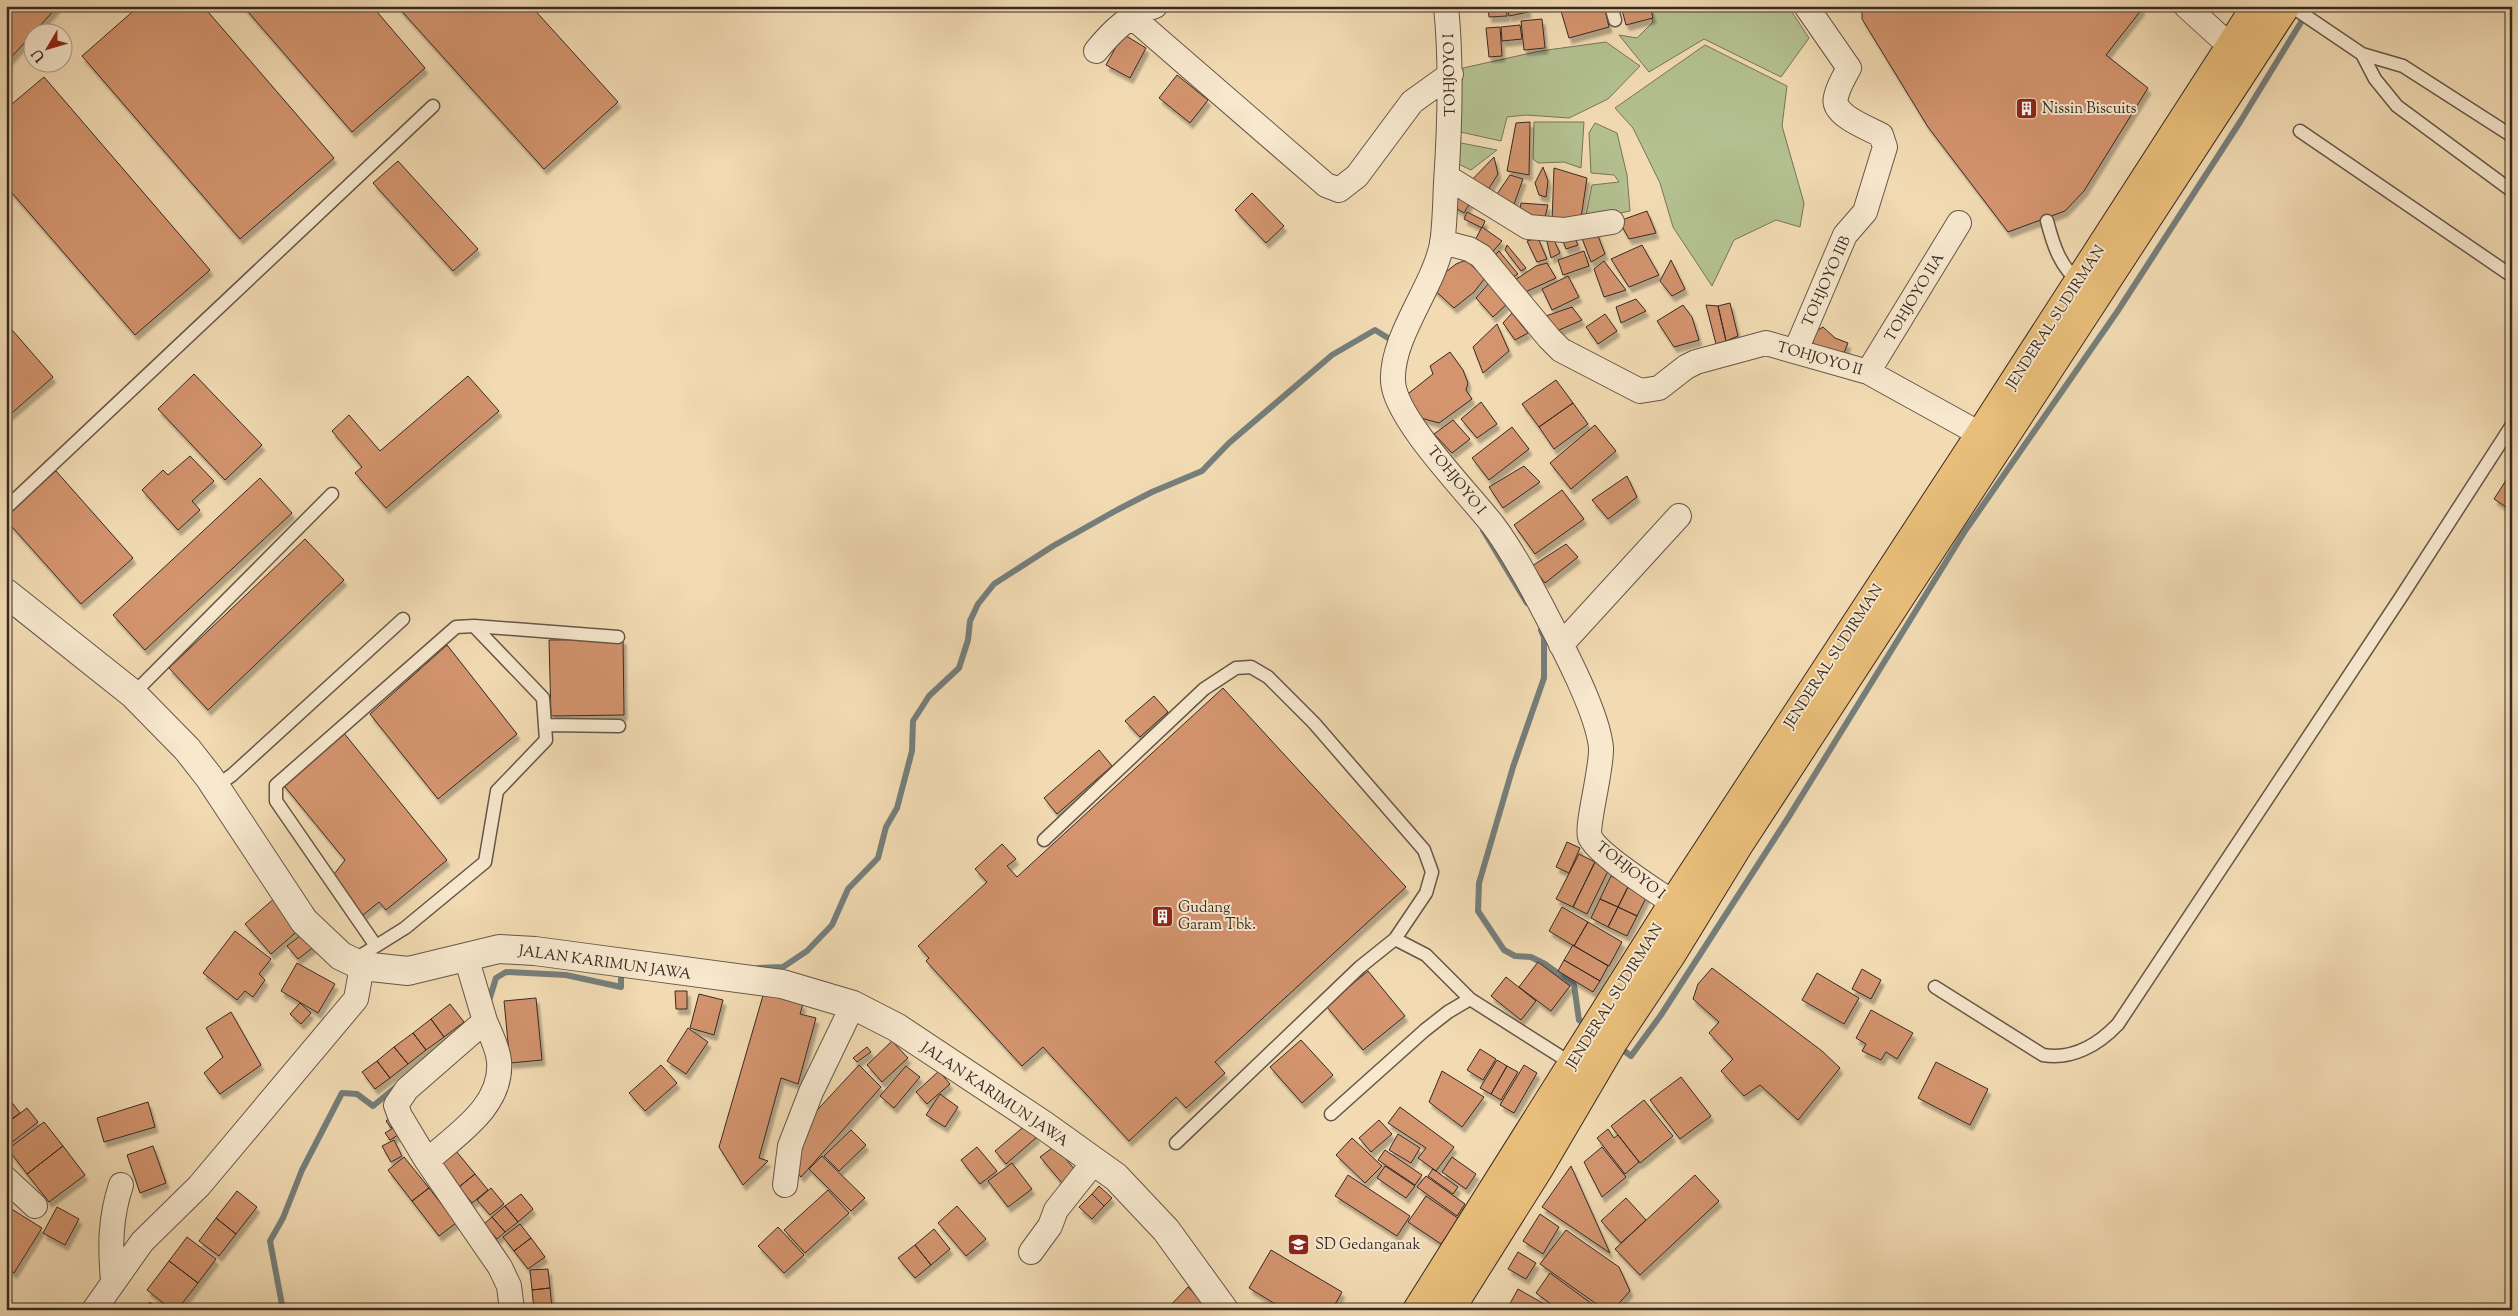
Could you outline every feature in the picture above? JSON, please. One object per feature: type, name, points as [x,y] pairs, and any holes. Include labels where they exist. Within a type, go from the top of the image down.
[{"type":"highway","name":"JENDERAL SUDIRMAN","points":[[2240,53],[2256,6]]},
{"type":"highway","name":"JENDERAL SUDIRMAN","points":[[1661,947],[1673,903],[1891,590],[2240,53],[2286,6]]},
{"type":"highway","name":"JENDERAL SUDIRMAN","points":[[1417,1310],[1582,1070],[1661,947],[1740,843],[1891,590],[1980,434],[2088,287]]},
{"type":"highway","name":"JENDERAL SUDIRMAN","points":[[1450,1310],[1540,1167],[1582,1070]]},
{"type":"street","points":[[1096,51],[1108,36],[1130,16],[1155,6]]},
{"type":"street","name":"TOHJOYO I","points":[[1446,6],[1451,74],[1447,177],[1442,242],[1432,275],[1411,318],[1395,362],[1394,392],[1408,418],[1494,527],[1523,572],[1561,645],[1588,704],[1600,744],[1601,763],[1588,826],[1590,837],[1597,847],[1608,856],[1673,903]]},
{"type":"street","name":"TOHJOYO IIB","points":[[1796,350],[1845,235],[1865,212],[1885,147],[1881,135],[1845,116],[1835,103],[1849,68],[1806,6]]},
{"type":"street","points":[[2186,6],[2240,53]]},
{"type":"street","points":[[1130,16],[1326,185],[1339,190],[1357,176],[1412,102],[1451,74]]},
{"type":"street","points":[[1447,177],[1528,227],[1538,230],[1564,230],[1612,222]]},
{"type":"street","name":"TOHJOYO IIA","points":[[1868,372],[1959,223]]},
{"type":"street","name":"TOHJOYO II","points":[[1442,242],[1468,249],[1482,256],[1561,350],[1640,391],[1659,388],[1686,367],[1696,362],[1752,345],[1766,343],[1868,372],[1980,434]]},
{"type":"street","points":[[1561,645],[1679,516]]},
{"type":"street","name":"JALAN KARIMUN JAWA","points":[[6,593],[133,694],[187,749],[215,787],[304,921],[341,956],[364,958],[408,971],[499,949],[582,956],[782,984],[853,1005],[896,1028],[1042,1124],[1116,1177],[1144,1204],[1224,1310]]},
{"type":"street","points":[[427,1162],[486,1108],[497,1086],[499,1060],[466,957]]},
{"type":"street","points":[[94,1310],[142,1242],[199,1186],[356,999],[364,958]]},
{"type":"street","points":[[785,1185],[790,1146],[810,1092],[853,1005]]},
{"type":"street","points":[[485,1021],[407,1089],[396,1105],[400,1116],[427,1162],[500,1267],[509,1286],[512,1310]]},
{"type":"street","points":[[1031,1252],[1050,1226],[1056,1210],[1094,1162]]},
{"type":"street","points":[[6,1179],[35,1206]]},
{"type":"street","points":[[113,1281],[109,1242],[115,1203],[121,1185]]},
{"type":"lane","points":[[1612,6],[1616,20]]},
{"type":"lane","points":[[2291,6],[2362,54],[2403,66],[2512,136]]},
{"type":"lane","points":[[2362,54],[2376,79],[2397,106],[2512,191]]},
{"type":"lane","points":[[6,508],[433,106]]},
{"type":"lane","points":[[2300,131],[2512,276]]},
{"type":"lane","points":[[2047,221],[2059,258],[2088,287]]},
{"type":"lane","points":[[1935,987],[2043,1055],[2055,1057],[2070,1054],[2093,1046],[2106,1037],[2123,1016],[2401,597],[2512,425]]},
{"type":"lane","points":[[133,694],[332,494]]},
{"type":"lane","points":[[215,787],[232,775],[403,619]]},
{"type":"lane","points":[[474,626],[543,698],[546,740],[497,791],[485,862],[405,928],[364,958],[276,801],[276,785],[456,627],[474,626],[618,637]]},
{"type":"lane","points":[[1044,840],[1204,689],[1236,668],[1251,667],[1268,677],[1314,722],[1424,850],[1432,872],[1426,893],[1396,939],[1360,967],[1176,1143]]},
{"type":"lane","points":[[546,725],[619,726]]},
{"type":"lane","points":[[1396,939],[1426,955],[1470,999],[1582,1070]]},
{"type":"lane","points":[[1331,1114],[1432,1024],[1470,999]]},
{"type":"green space","points":[[1648,6],[1669,6],[1674,9],[1681,6],[1788,6],[1809,38],[1781,77],[1704,39],[1649,72],[1619,35],[1637,38],[1653,22]]},
{"type":"green space","points":[[1606,42],[1640,66],[1608,99],[1569,118],[1526,115],[1507,117],[1501,141],[1456,131],[1463,68],[1540,51]]},
{"type":"green space","points":[[1705,45],[1787,86],[1782,126],[1804,203],[1800,227],[1776,220],[1734,240],[1712,286],[1673,227],[1660,183],[1633,128],[1615,108]]},
{"type":"green space","points":[[1534,122],[1584,122],[1581,168],[1564,162],[1538,163],[1533,159]]},
{"type":"green space","points":[[1595,123],[1617,133],[1627,175],[1630,211],[1585,220],[1592,185],[1619,182],[1614,175],[1591,173],[1589,133]]},
{"type":"green space","points":[[1456,142],[1497,150],[1471,170],[1452,161]]},
{"type":"building","points":[[6,6],[58,6],[43,22],[22,22],[22,45],[6,63]]},
{"type":"building","points":[[139,6],[203,6],[334,158],[240,239],[82,56]]},
{"type":"building","points":[[243,6],[372,6],[425,68],[352,132]]},
{"type":"building","points":[[397,6],[531,6],[618,102],[544,169]]},
{"type":"building","points":[[1488,6],[1506,6],[1507,16],[1489,17]]},
{"type":"building","points":[[1507,6],[1527,6],[1528,12],[1509,16]]},
{"type":"building","points":[[1560,6],[1579,6],[1561,11]]},
{"type":"building","points":[[1579,6],[1604,6],[1609,27],[1569,38],[1561,11]]},
{"type":"building","points":[[1621,6],[1650,6],[1653,18],[1626,25]]},
{"type":"building","name":"Nissin Biscuits","points":[[1862,6],[2139,6],[2142,9],[2106,55],[2148,88],[2084,191],[2065,211],[2008,232],[1928,127],[1862,19]]},
{"type":"building","points":[[1542,19],[1545,48],[1524,50],[1521,21]]},
{"type":"building","points":[[1520,25],[1522,39],[1502,41],[1501,27]]},
{"type":"building","points":[[1500,27],[1502,56],[1489,57],[1486,28]]},
{"type":"building","points":[[1123,34],[1146,48],[1130,78],[1106,65]]},
{"type":"building","points":[[1177,75],[1208,100],[1190,123],[1159,98]]},
{"type":"building","points":[[44,77],[210,270],[135,335],[6,186],[6,109]]},
{"type":"building","points":[[1530,122],[1529,175],[1507,171],[1516,123]]},
{"type":"building","points":[[1494,157],[1498,174],[1484,196],[1467,185]]},
{"type":"building","points":[[398,161],[478,249],[453,271],[373,183]]},
{"type":"building","points":[[1543,167],[1548,181],[1546,197],[1539,195],[1535,183]]},
{"type":"building","points":[[1554,168],[1587,178],[1581,218],[1552,222]]},
{"type":"building","points":[[1510,175],[1523,179],[1512,210],[1495,197]]},
{"type":"building","points":[[1456,185],[1474,196],[1464,213],[1446,202]]},
{"type":"building","points":[[1252,193],[1284,226],[1266,243],[1235,210]]},
{"type":"building","points":[[1521,203],[1548,205],[1542,229],[1518,220]]},
{"type":"building","points":[[1647,211],[1656,233],[1629,239],[1619,221]]},
{"type":"building","points":[[1467,212],[1485,221],[1482,228],[1464,219]]},
{"type":"building","points":[[1482,227],[1502,241],[1487,258],[1474,242]]},
{"type":"building","points":[[1595,228],[1605,254],[1591,262],[1580,233]]},
{"type":"building","points":[[1573,234],[1578,245],[1566,249],[1561,236]]},
{"type":"building","points":[[1538,238],[1547,259],[1537,262],[1527,241]]},
{"type":"building","points":[[1546,238],[1554,240],[1560,253],[1551,258]]},
{"type":"building","points":[[1507,245],[1526,268],[1521,271],[1505,250]]},
{"type":"building","points":[[1642,245],[1659,275],[1629,287],[1611,259]]},
{"type":"building","points":[[1499,251],[1518,274],[1505,282],[1488,262]]},
{"type":"building","points":[[1584,251],[1589,266],[1563,275],[1558,260]]},
{"type":"building","points":[[1466,260],[1485,278],[1474,292],[1454,308],[1429,285],[1456,264]]},
{"type":"building","points":[[1671,260],[1685,289],[1672,296],[1660,281]]},
{"type":"building","points":[[1604,261],[1626,290],[1604,297],[1594,269]]},
{"type":"building","points":[[1547,263],[1556,278],[1523,293],[1515,280],[1536,266]]},
{"type":"building","points":[[1568,276],[1579,297],[1552,310],[1542,289]]},
{"type":"building","points":[[1489,283],[1508,303],[1493,317],[1476,298]]},
{"type":"building","points":[[1636,299],[1646,311],[1621,323],[1616,307]]},
{"type":"building","points":[[1730,303],[1738,336],[1726,341],[1718,306]]},
{"type":"building","points":[[1683,305],[1692,317],[1699,340],[1674,347],[1657,321]]},
{"type":"building","points":[[1706,305],[1718,306],[1726,341],[1716,344]]},
{"type":"building","points":[[1572,307],[1582,320],[1550,334],[1540,318]]},
{"type":"building","points":[[1512,313],[1528,333],[1515,340],[1503,323]]},
{"type":"building","points":[[1605,314],[1617,331],[1598,344],[1586,327]]},
{"type":"building","points":[[6,323],[53,377],[6,418]]},
{"type":"building","points":[[1497,324],[1509,351],[1483,373],[1473,347]]},
{"type":"building","points":[[1823,327],[1835,338],[1848,343],[1842,358],[1811,348],[1816,331]]},
{"type":"building","points":[[1450,352],[1463,370],[1468,383],[1466,390],[1472,399],[1439,423],[1421,418],[1404,397],[1433,374],[1430,366]]},
{"type":"building","points":[[194,374],[262,445],[225,480],[158,409]]},
{"type":"building","points":[[468,376],[499,411],[386,508],[355,473],[362,467],[332,431],[349,415],[380,451]]},
{"type":"building","points":[[1556,380],[1573,403],[1539,427],[1522,404]]},
{"type":"building","points":[[1481,402],[1497,424],[1477,438],[1461,419]]},
{"type":"building","points":[[1573,403],[1588,424],[1554,449],[1539,427]]},
{"type":"building","points":[[1453,420],[1470,439],[1452,453],[1434,434]]},
{"type":"building","points":[[1595,425],[1616,451],[1571,489],[1550,463]]},
{"type":"building","points":[[1512,427],[1529,449],[1489,480],[1472,458]]},
{"type":"building","points":[[190,456],[214,481],[192,501],[200,510],[178,530],[142,490],[163,470],[168,475]]},
{"type":"building","points":[[1524,466],[1540,482],[1503,508],[1489,487]]},
{"type":"building","points":[[56,471],[133,558],[81,604],[6,520],[6,515]]},
{"type":"building","points":[[2512,471],[2512,511],[2494,499]]},
{"type":"building","points":[[1627,476],[1637,497],[1608,519],[1592,500]]},
{"type":"building","points":[[260,478],[292,513],[145,650],[113,615]]},
{"type":"building","points":[[1562,490],[1584,519],[1535,554],[1514,525]]},
{"type":"building","points":[[305,539],[344,580],[208,710],[169,668]]},
{"type":"building","points":[[1566,544],[1578,557],[1545,583],[1532,566]]},
{"type":"building","points":[[623,639],[624,715],[551,716],[549,640]]},
{"type":"building","points":[[447,645],[517,734],[438,799],[370,714]]},
{"type":"building","name":"Gudang Garam Tbk.","points":[[1223,688],[1406,887],[1215,1062],[1225,1073],[1186,1108],[1176,1097],[1129,1141],[1043,1047],[1022,1066],[926,961],[929,958],[918,946],[987,882],[975,869],[1002,844],[1016,859],[1007,866],[1017,877]]},
{"type":"building","points":[[1154,696],[1168,712],[1140,737],[1125,721]]},
{"type":"building","points":[[343,732],[447,860],[386,910],[379,902],[358,919],[331,878],[345,860],[281,782]]},
{"type":"building","points":[[1099,750],[1112,766],[1057,814],[1044,798]]},
{"type":"building","points":[[1567,842],[1580,848],[1569,873],[1556,867]]},
{"type":"building","points":[[1579,854],[1595,862],[1573,907],[1556,899]]},
{"type":"building","points":[[1595,862],[1609,869],[1587,914],[1573,907]]},
{"type":"building","points":[[1611,876],[1629,885],[1618,907],[1600,899]]},
{"type":"building","points":[[1629,885],[1648,894],[1637,916],[1618,907]]},
{"type":"building","points":[[276,897],[302,927],[271,954],[245,924]]},
{"type":"building","points":[[1600,899],[1618,907],[1608,927],[1591,918]]},
{"type":"building","points":[[1562,907],[1588,922],[1574,946],[1549,931]]},
{"type":"building","points":[[1618,907],[1637,916],[1627,936],[1608,927]]},
{"type":"building","points":[[1588,922],[1622,942],[1609,966],[1574,946]]},
{"type":"building","points":[[235,931],[271,959],[259,974],[265,980],[253,997],[245,991],[237,1000],[203,973]]},
{"type":"building","points":[[305,932],[315,946],[298,959],[287,946]]},
{"type":"building","points":[[1573,945],[1608,966],[1600,981],[1564,960]]},
{"type":"building","points":[[1564,960],[1600,981],[1593,992],[1558,971]]},
{"type":"building","points":[[1538,962],[1570,986],[1551,1011],[1519,987]]},
{"type":"building","points":[[297,963],[335,984],[318,1013],[281,991]]},
{"type":"building","points":[[1712,968],[1822,1051],[1840,1068],[1798,1120],[1760,1085],[1744,1096],[1721,1071],[1733,1059],[1709,1033],[1719,1022],[1693,999],[1698,984]]},
{"type":"building","points":[[1862,969],[1881,980],[1871,999],[1852,989]]},
{"type":"building","points":[[1368,971],[1405,1016],[1363,1050],[1326,1006]]},
{"type":"building","points":[[1817,973],[1859,998],[1844,1024],[1802,1000]]},
{"type":"building","points":[[1506,977],[1536,1001],[1521,1020],[1491,996]]},
{"type":"building","points":[[675,991],[687,991],[687,1009],[676,1009]]},
{"type":"building","points":[[764,992],[803,1004],[800,1014],[816,1018],[798,1084],[781,1078],[759,1158],[768,1161],[743,1185],[719,1147]]},
{"type":"building","points":[[699,994],[723,1000],[714,1035],[690,1028]]},
{"type":"building","points":[[536,998],[542,1060],[510,1063],[504,1001]]},
{"type":"building","points":[[300,1003],[311,1013],[301,1024],[290,1014]]},
{"type":"building","points":[[450,1004],[464,1022],[444,1037],[431,1019]]},
{"type":"building","points":[[1871,1010],[1913,1033],[1897,1059],[1886,1052],[1881,1060],[1862,1051],[1866,1044],[1856,1038]]},
{"type":"building","points":[[231,1012],[261,1065],[220,1094],[204,1073],[223,1057],[206,1028]]},
{"type":"building","points":[[431,1019],[444,1037],[426,1050],[413,1033]]},
{"type":"building","points":[[688,1028],[708,1042],[686,1074],[667,1061]]},
{"type":"building","points":[[413,1033],[426,1050],[408,1064],[394,1047]]},
{"type":"building","points":[[1301,1040],[1333,1075],[1302,1103],[1270,1067]]},
{"type":"building","points":[[892,1041],[908,1058],[882,1082],[867,1065]]},
{"type":"building","points":[[394,1047],[408,1064],[390,1078],[377,1061]]},
{"type":"building","points":[[867,1047],[871,1052],[857,1062],[853,1058]]},
{"type":"building","points":[[1480,1049],[1496,1059],[1483,1080],[1467,1070]]},
{"type":"building","points":[[1497,1060],[1507,1066],[1491,1094],[1480,1088]]},
{"type":"building","points":[[377,1061],[390,1078],[375,1089],[362,1072]]},
{"type":"building","points":[[1936,1062],[1988,1089],[1970,1125],[1918,1098]]},
{"type":"building","points":[[661,1065],[677,1083],[645,1111],[629,1093]]},
{"type":"building","points":[[859,1065],[881,1087],[801,1177],[794,1168],[807,1121]]},
{"type":"building","points":[[1524,1065],[1537,1073],[1514,1113],[1500,1105]]},
{"type":"building","points":[[906,1066],[920,1077],[894,1108],[880,1096]]},
{"type":"building","points":[[1507,1066],[1518,1072],[1501,1100],[1491,1094]]},
{"type":"building","points":[[939,1071],[950,1084],[927,1104],[916,1092]]},
{"type":"building","points":[[1442,1071],[1484,1097],[1462,1127],[1429,1102]]},
{"type":"building","points":[[1681,1077],[1711,1116],[1680,1139],[1650,1100]]},
{"type":"building","points":[[940,1094],[958,1107],[945,1127],[926,1115]]},
{"type":"building","points":[[6,1095],[20,1113],[6,1123]]},
{"type":"building","points":[[1644,1100],[1673,1136],[1640,1163],[1611,1126]]},
{"type":"building","points":[[148,1102],[155,1127],[104,1142],[97,1118]]},
{"type":"building","points":[[1400,1107],[1454,1147],[1436,1171],[1418,1158],[1426,1148],[1388,1123]]},
{"type":"building","points":[[27,1108],[38,1122],[6,1147],[6,1124]]},
{"type":"building","points":[[392,1116],[398,1123],[391,1128],[386,1121]]},
{"type":"building","points":[[1379,1120],[1392,1134],[1371,1152],[1359,1138]]},
{"type":"building","points":[[44,1122],[63,1146],[27,1174],[8,1149]]},
{"type":"building","points":[[1027,1124],[1037,1137],[1006,1164],[995,1151]]},
{"type":"building","points":[[393,1128],[398,1135],[390,1140],[385,1133]]},
{"type":"building","points":[[1608,1129],[1614,1138],[1618,1135],[1639,1162],[1625,1174],[1597,1138]]},
{"type":"building","points":[[851,1130],[866,1145],[839,1171],[824,1156]]},
{"type":"building","points":[[1398,1134],[1420,1148],[1411,1163],[1389,1150]]},
{"type":"building","points":[[1352,1138],[1382,1166],[1365,1183],[1336,1155]]},
{"type":"building","points":[[394,1140],[402,1156],[391,1162],[382,1146]]},
{"type":"building","points":[[63,1146],[85,1175],[49,1202],[27,1174]]},
{"type":"building","points":[[153,1146],[166,1183],[140,1193],[127,1155]]},
{"type":"building","points":[[1055,1146],[1076,1171],[1062,1183],[1040,1157]]},
{"type":"building","points":[[977,1147],[997,1171],[980,1184],[961,1160]]},
{"type":"building","points":[[1602,1147],[1626,1177],[1602,1197],[1584,1162]]},
{"type":"building","points":[[1385,1150],[1422,1175],[1415,1185],[1378,1160]]},
{"type":"building","points":[[456,1151],[475,1174],[459,1187],[441,1164]]},
{"type":"building","points":[[822,1156],[865,1198],[851,1211],[809,1169]]},
{"type":"building","points":[[404,1157],[429,1188],[412,1201],[388,1170]]},
{"type":"building","points":[[1452,1157],[1476,1174],[1466,1189],[1442,1172]]},
{"type":"building","points":[[1012,1163],[1032,1189],[1008,1207],[988,1181]]},
{"type":"building","points":[[1385,1166],[1415,1186],[1406,1198],[1377,1178]]},
{"type":"building","points":[[1571,1166],[1610,1253],[1542,1207]]},
{"type":"building","points":[[1433,1169],[1458,1187],[1453,1194],[1428,1176]]},
{"type":"building","points":[[475,1174],[488,1190],[472,1203],[459,1187]]},
{"type":"building","points":[[1348,1175],[1410,1216],[1397,1236],[1335,1196]]},
{"type":"building","points":[[1695,1175],[1719,1201],[1640,1275],[1615,1249]]},
{"type":"building","points":[[1426,1176],[1465,1204],[1457,1216],[1417,1187]]},
{"type":"building","points":[[1099,1186],[1112,1198],[1104,1206],[1092,1194]]},
{"type":"building","points":[[429,1188],[456,1223],[439,1236],[412,1201]]},
{"type":"building","points":[[491,1188],[504,1204],[490,1215],[477,1200]]},
{"type":"building","points":[[828,1190],[849,1213],[805,1253],[784,1230]]},
{"type":"building","points":[[237,1191],[257,1207],[236,1234],[216,1218]]},
{"type":"building","points":[[521,1194],[533,1209],[518,1222],[505,1206]]},
{"type":"building","points":[[1092,1194],[1104,1206],[1092,1219],[1079,1207]]},
{"type":"building","points":[[1426,1196],[1459,1219],[1441,1244],[1408,1222]]},
{"type":"building","points":[[1626,1198],[1646,1220],[1621,1243],[1601,1221]]},
{"type":"building","points":[[505,1206],[518,1222],[505,1232],[492,1217]]},
{"type":"building","points":[[957,1206],[986,1239],[966,1256],[938,1223]]},
{"type":"building","points":[[57,1207],[79,1219],[65,1245],[43,1233]]},
{"type":"building","points":[[10,1208],[42,1228],[14,1273],[6,1268],[6,1214]]},
{"type":"building","points":[[1540,1214],[1559,1227],[1543,1254],[1523,1241]]},
{"type":"building","points":[[492,1217],[505,1232],[497,1239],[484,1224]]},
{"type":"building","points":[[216,1218],[236,1234],[219,1256],[199,1241]]},
{"type":"building","points":[[520,1224],[531,1238],[514,1251],[503,1237]]},
{"type":"building","points":[[778,1227],[804,1255],[784,1273],[758,1246]]},
{"type":"building","points":[[934,1229],[950,1249],[931,1265],[915,1245]]},
{"type":"building","points":[[1566,1230],[1619,1267],[1630,1291],[1613,1310],[1605,1310],[1540,1264]]},
{"type":"building","points":[[187,1237],[216,1259],[198,1283],[169,1261]]},
{"type":"building","points":[[531,1238],[545,1257],[528,1269],[514,1251]]},
{"type":"building","points":[[915,1245],[931,1265],[915,1278],[898,1258]]},
{"type":"building","points":[[1271,1250],[1342,1292],[1332,1310],[1285,1310],[1249,1288]]},
{"type":"building","points":[[1518,1252],[1536,1263],[1526,1279],[1508,1269]]},
{"type":"building","points":[[169,1261],[198,1283],[177,1310],[172,1310],[147,1290]]},
{"type":"building","points":[[548,1269],[550,1288],[532,1290],[530,1270]]},
{"type":"building","points":[[1550,1273],[1592,1304],[1588,1310],[1559,1310],[1536,1293]]},
{"type":"building","points":[[1188,1287],[1204,1304],[1198,1310],[1166,1310]]},
{"type":"building","points":[[550,1288],[552,1309],[534,1310],[532,1290]]},
{"type":"building","points":[[1518,1289],[1553,1309],[1507,1309]]},
{"type":"building","points":[[150,1302],[159,1310],[143,1310]]},
{"type":"waterway","points":[[1619,1047],[1631,1056],[1661,1015],[1788,818],[1965,531],[2117,312],[2240,122],[2311,6]]},
{"type":"waterway","points":[[758,968],[783,967],[807,951],[832,925],[848,889],[878,858],[886,827],[897,808],[912,751],[913,721],[929,696],[959,668],[968,640],[970,621],[978,604],[994,584],[1053,546],[1117,510],[1152,492],[1202,471],[1229,443],[1332,355],[1375,330],[1393,341],[1392,344]]},
{"type":"waterway","points":[[1483,530],[1527,603]]},
{"type":"waterway","points":[[1541,630],[1544,637],[1544,678],[1513,767],[1479,883],[1478,911],[1504,950],[1515,956],[1531,957],[1545,964],[1574,985],[1579,1020],[1588,1026]]},
{"type":"waterway","points":[[488,1004],[496,978],[506,972],[566,975],[621,987],[621,970]]},
{"type":"waterway","points":[[283,1310],[270,1241],[283,1218],[302,1170],[342,1093],[357,1094],[373,1106],[396,1087]]},
{"type":"place","name":"Nissin Biscuits","points":[[2026,108]]},
{"type":"place","name":"Gudang Garam Tbk.","points":[[1162,916]]},
{"type":"place","name":"SD Gedanganak","points":[[1299,1244]]}]
